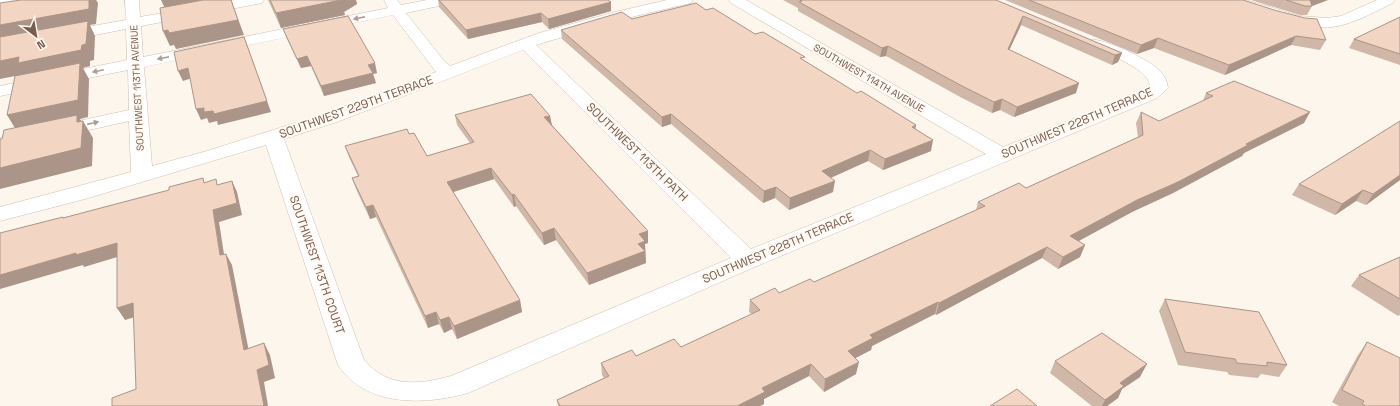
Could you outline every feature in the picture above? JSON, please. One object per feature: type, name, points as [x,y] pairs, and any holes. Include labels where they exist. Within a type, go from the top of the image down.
[{"type":"street","name":"SOUTHWEST 113TH AVENUE","points":[[132,0],[142,175]]},
{"type":"street","points":[[47,39],[257,0]]},
{"type":"street","points":[[0,91],[136,64],[394,5],[448,0]]},
{"type":"street","name":"SOUTHWEST 229TH TERRACE","points":[[0,214],[142,175],[330,118],[525,43],[572,27],[653,3],[686,0]]},
{"type":"street","name":"SOUTHWEST 114TH AVENUE","points":[[736,0],[1002,155]]},
{"type":"street","points":[[1232,0],[1280,16],[1314,22],[1341,20],[1388,0]]},
{"type":"street","points":[[394,5],[439,66],[448,73]]},
{"type":"street","points":[[2,8],[16,10]]},
{"type":"street","name":"SOUTHWEST 228TH TERRACE","points":[[374,385],[391,391],[417,394],[435,392],[458,385],[748,260],[1156,91],[1160,85],[1155,75],[1135,61],[1080,38]]},
{"type":"street","name":"SOUTHWEST 113TH PATH","points":[[525,43],[748,260]]},
{"type":"street","points":[[0,144],[138,113]]},
{"type":"street","name":"SOUTHWEST 113TH COURT","points":[[273,136],[352,365],[360,376],[374,385]]},
{"type":"building","points":[[21,0],[89,0],[89,9],[0,25],[0,3]]},
{"type":"building","points":[[203,0],[231,0],[238,20],[169,33],[168,30],[163,31],[160,8]]},
{"type":"building","points":[[270,0],[341,0],[276,13]]},
{"type":"building","points":[[439,0],[608,0],[611,2],[548,19],[541,13],[466,30]]},
{"type":"building","points":[[800,0],[996,0],[1122,53],[1115,55],[1023,16],[1008,49],[1079,83],[1017,107],[1002,99],[994,102],[888,46],[882,48],[799,2],[802,1]]},
{"type":"building","points":[[1029,0],[1243,0],[1305,18],[1317,19],[1326,40],[1296,36],[1229,65],[1158,38],[1141,45]]},
{"type":"building","points":[[1286,0],[1310,0],[1312,6],[1305,6]]},
{"type":"building","points":[[696,3],[706,10],[713,8],[755,34],[763,32],[805,57],[800,58],[857,93],[861,91],[916,125],[912,127],[933,140],[885,159],[870,150],[822,171],[835,181],[790,198],[776,187],[764,191],[671,114],[662,117],[561,30],[622,12],[632,19]]},
{"type":"building","points":[[348,16],[375,63],[368,65],[373,73],[321,86],[307,56],[297,59],[283,29]]},
{"type":"building","points":[[1400,17],[1400,54],[1354,39]]},
{"type":"building","points":[[88,21],[86,44],[82,45],[81,50],[18,63],[19,57],[0,61],[0,37]]},
{"type":"building","points":[[244,37],[267,101],[214,114],[213,111],[204,112],[204,108],[196,109],[188,68],[178,71],[174,52]]},
{"type":"building","points":[[80,63],[78,100],[7,115],[15,76]]},
{"type":"building","points":[[1234,81],[1310,112],[1246,144],[1248,145],[1178,182],[1137,200],[1070,236],[1085,245],[1063,257],[1047,247],[939,303],[938,302],[870,335],[873,338],[848,351],[859,362],[825,379],[811,364],[762,388],[765,392],[737,406],[560,406],[557,400],[609,376],[601,363],[632,350],[636,356],[674,339],[681,347],[760,310],[750,300],[775,288],[779,293],[810,279],[814,282],[985,206],[978,202],[1019,183],[1026,188],[1143,135],[1141,112],[1159,121],[1213,96],[1206,93]]},
{"type":"building","points":[[531,94],[550,116],[544,117],[648,231],[639,234],[645,241],[638,244],[645,251],[587,273],[554,228],[542,233],[514,194],[512,195],[491,168],[447,182],[520,300],[454,326],[449,317],[440,320],[436,312],[425,316],[373,205],[366,207],[352,178],[359,176],[345,146],[407,129],[409,134],[414,133],[427,156],[474,142],[455,115]]},
{"type":"building","points":[[77,115],[77,122],[83,121],[81,148],[0,168],[0,139],[2,139],[4,130]]},
{"type":"building","points":[[1400,121],[1400,175],[1373,194],[1363,190],[1342,204],[1299,184]]},
{"type":"building","points":[[203,178],[204,183],[216,179],[217,185],[232,181],[237,203],[213,210],[220,255],[226,254],[244,350],[264,343],[269,365],[257,370],[264,406],[112,406],[112,398],[136,389],[133,303],[117,308],[117,243],[0,275],[0,233],[169,190],[169,187]]},
{"type":"building","points":[[1400,257],[1400,299],[1359,275]]},
{"type":"building","points":[[1165,299],[1259,312],[1287,365],[1267,362],[1267,366],[1237,363],[1235,359],[1185,352]]},
{"type":"building","points":[[1102,333],[1147,364],[1120,383],[1124,386],[1105,400],[1055,361]]},
{"type":"building","points":[[1367,342],[1400,358],[1400,406],[1366,406],[1362,404],[1364,401],[1342,390]]},
{"type":"building","points":[[1017,389],[1037,406],[990,406]]}]
